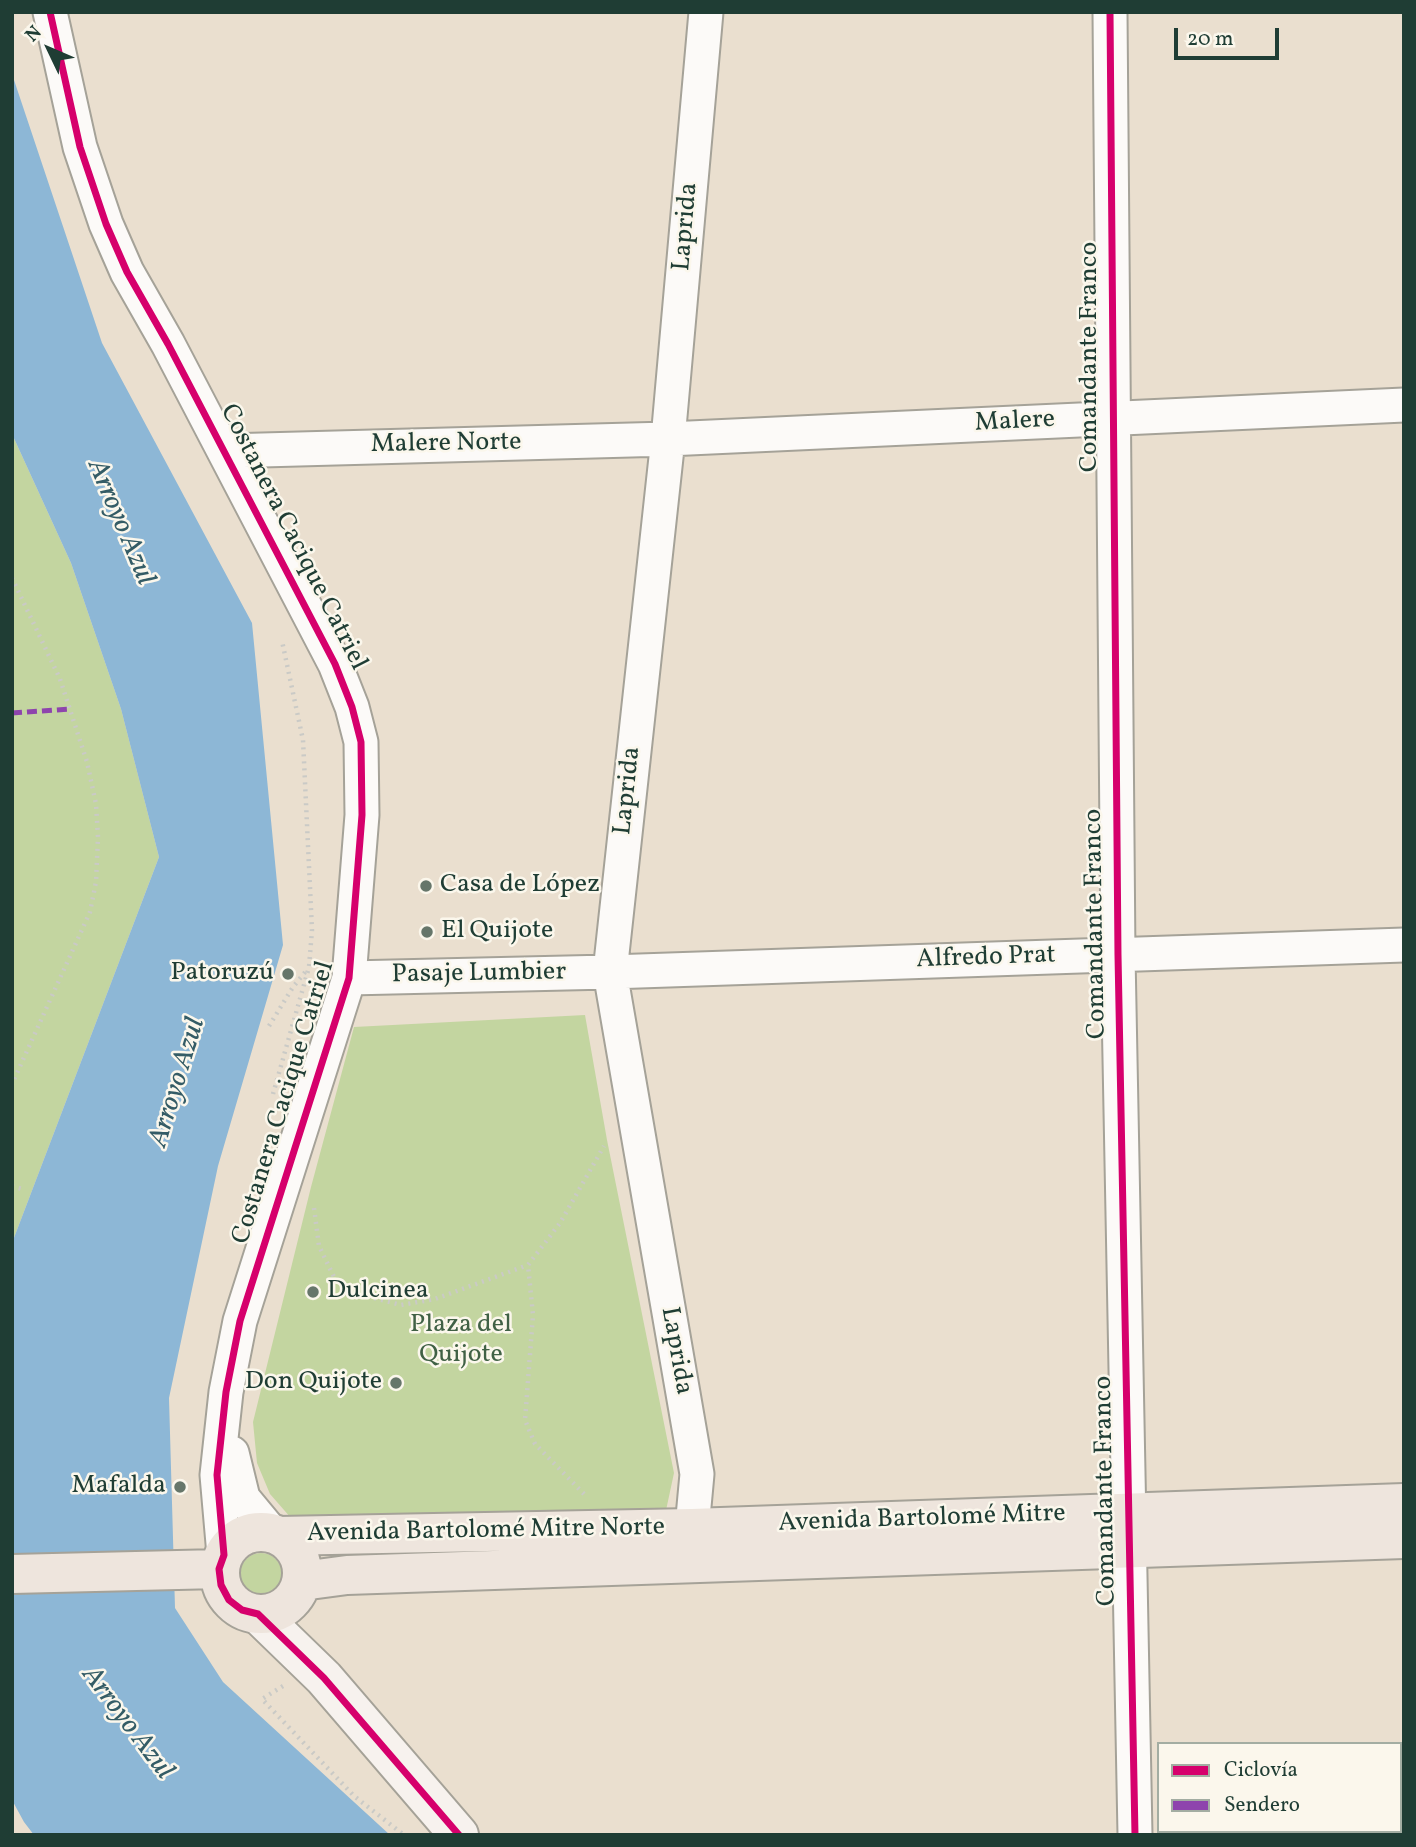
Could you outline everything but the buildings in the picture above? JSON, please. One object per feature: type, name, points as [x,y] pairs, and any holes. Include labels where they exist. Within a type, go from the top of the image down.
[{"type":"main road","name":"Avenida Bartolomé Mitre","points":[[1128,1531],[1404,1503]]},
{"type":"main road","name":"Avenida Bartolomé Mitre Norte","points":[[209,1565],[240,1536],[256,1531],[276,1534],[695,1546]]},
{"type":"main road","name":"Avenida Bartolomé Mitre","points":[[695,1546],[1128,1531],[1404,1539]]},
{"type":"main road","name":"Avenida Bartolomé Mitre Norte","points":[[258,1614],[275,1612],[287,1604],[302,1581],[302,1567],[297,1552],[276,1534]]},
{"type":"main road","name":"Avenida Bartolomé Mitre Norte","points":[[302,1581],[695,1546]]},
{"type":"main road","points":[[12,1574],[209,1565],[229,1600],[242,1610],[258,1614],[313,1666],[458,1835]]},
{"type":"street","name":"Costanera Cacique Catriel","points":[[50,12],[80,147],[106,224],[127,272],[225,451],[335,664],[352,707],[361,742],[362,816],[349,978],[240,1321],[226,1392],[209,1565]]},
{"type":"street","name":"Laprida","points":[[695,1546],[698,1474],[610,972],[668,439],[706,12]]},
{"type":"street","name":"Comandante Franco","points":[[1110,12],[1118,955],[1135,1835]]},
{"type":"street","name":"Malere","points":[[668,439],[1404,405]]},
{"type":"street","name":"Malere Norte","points":[[225,451],[668,439]]},
{"type":"street","name":"Alfredo Prat","points":[[610,972],[1404,945]]},
{"type":"street","name":"Pasaje Lumbier","points":[[349,978],[610,972]]},
{"type":"street","name":"Costanera Cacique Catriel","points":[[226,1392],[233,1460],[243,1498],[276,1534]]},
{"type":"path","points":[[12,578],[60,679],[86,762],[96,804],[98,837],[96,882],[90,912],[12,1084]]},
{"type":"path","points":[[272,1096],[309,967],[312,930],[303,740],[290,668],[280,635]]},
{"type":"path","points":[[269,1026],[309,967]]},
{"type":"path","points":[[291,1164],[311,1187],[320,1246],[334,1277],[358,1294],[401,1306],[435,1299],[528,1265],[560,1223],[607,1140],[633,1104]]},
{"type":"path","points":[[12,1186],[22,1189]]},
{"type":"path","points":[[528,1265],[533,1315],[525,1420],[535,1444],[588,1499]]},
{"type":"path","points":[[313,1666],[262,1699],[354,1796],[404,1835]]},
{"type":"green space","points":[[12,434],[71,563],[121,709],[159,857],[12,1243]]},
{"type":"green space","name":"Plaza del Quijote","points":[[585,1015],[607,1140],[674,1473],[665,1515],[291,1518],[270,1494],[257,1463],[253,1422],[354,1027]]},
{"type":"green space","points":[[261,1553],[276,1559],[282,1574],[276,1589],[261,1595],[246,1589],[240,1574],[246,1559]]},
{"type":"water","name":"Arroyo Azul","points":[[12,74],[102,343],[252,623],[283,945],[218,1166],[169,1398],[175,1608],[223,1682],[390,1835],[34,1835],[12,1800],[12,1243],[159,857],[121,709],[71,563],[12,434]]},
{"type":"marked path","points":[[12,713],[70,709]]},
{"type":"cycle path","points":[[50,12],[80,147],[106,224],[127,272],[168,344],[335,664],[352,707],[361,742],[362,815],[349,978],[240,1321],[226,1392],[217,1475],[224,1555],[219,1569],[221,1585],[229,1600],[242,1610],[258,1614],[324,1678],[459,1835]]},
{"type":"cycle path","points":[[1110,12],[1118,955],[1135,1835]]},
{"type":"place","name":"Casa de López","points":[[426,886]]},
{"type":"place","name":"El Quijote","points":[[427,932]]},
{"type":"place","name":"Patoruzú","points":[[288,974]]},
{"type":"place","name":"Dulcinea","points":[[313,1292]]},
{"type":"place","name":"Don Quijote","points":[[396,1383]]},
{"type":"place","name":"Mafalda","points":[[180,1487]]}]
